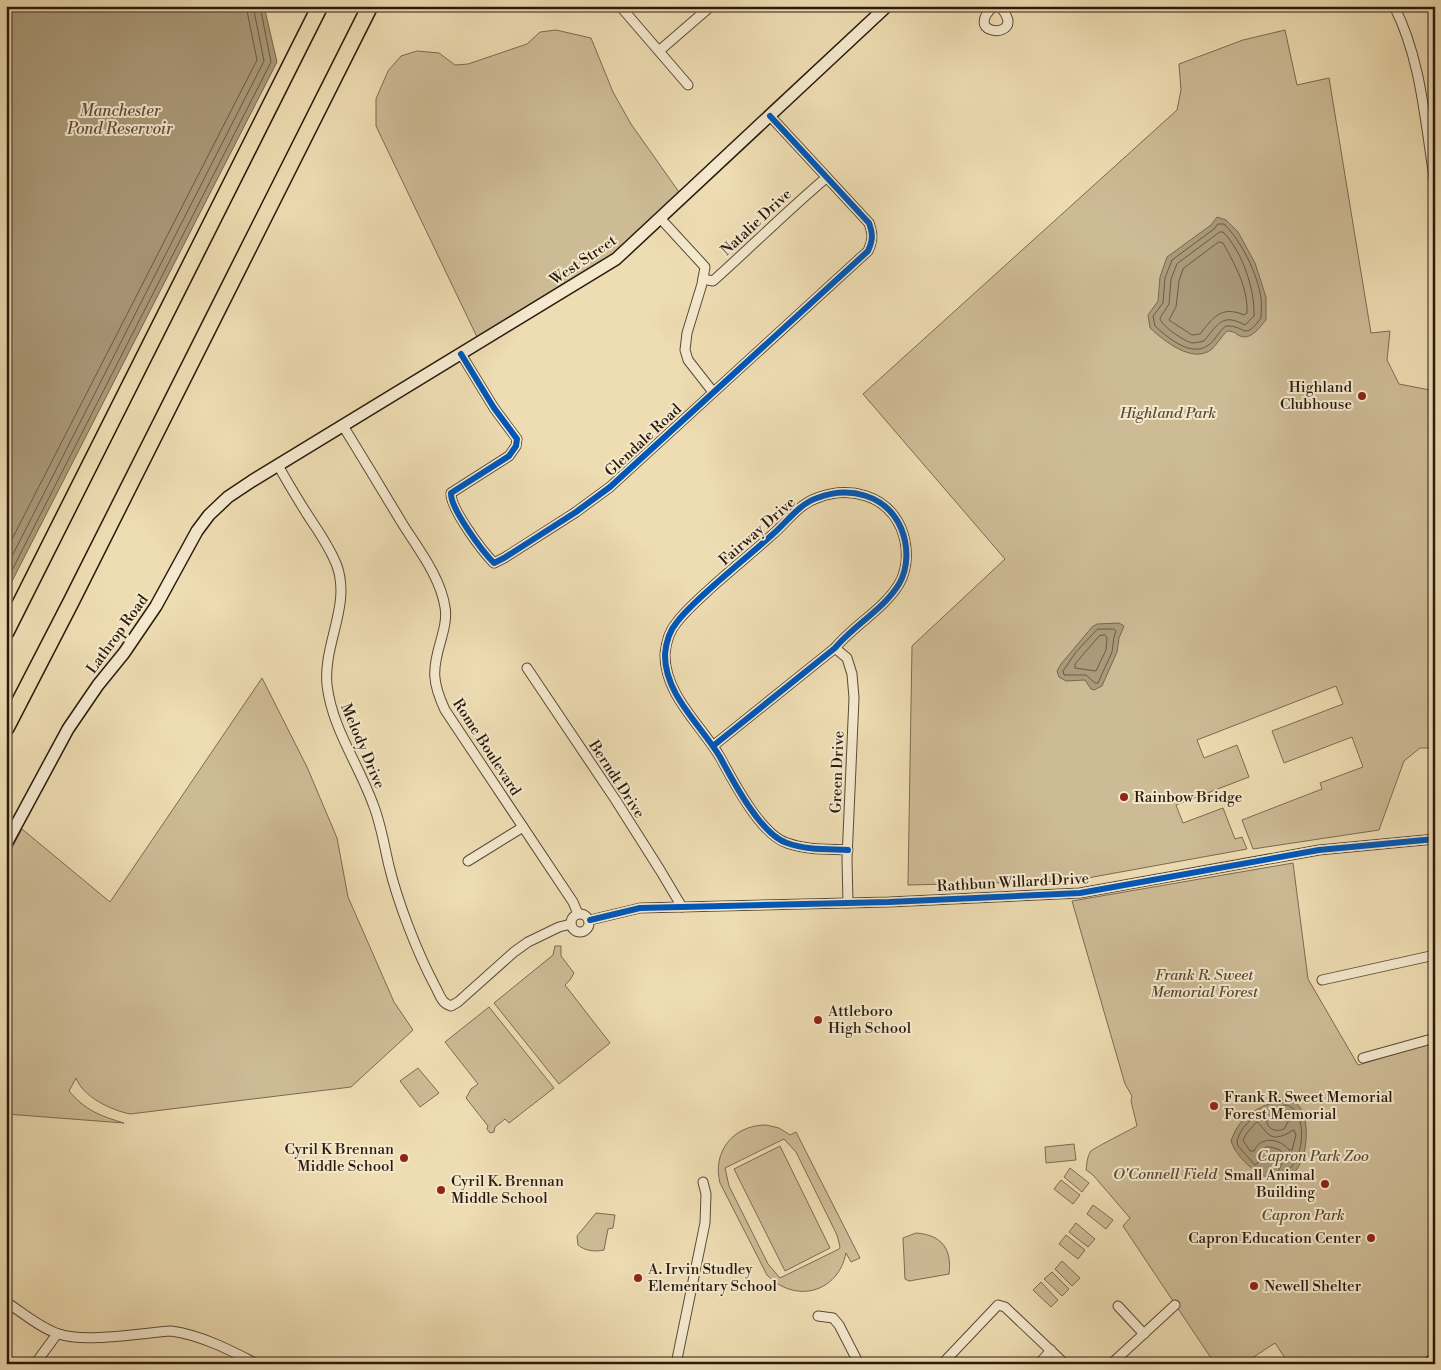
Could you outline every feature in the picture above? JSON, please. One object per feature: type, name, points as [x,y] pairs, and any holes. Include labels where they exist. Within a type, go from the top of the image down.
[{"type":"highway","points":[[6,632],[320,6]]},
{"type":"highway","points":[[6,728],[370,6]]},
{"type":"main road","name":"West Street","points":[[278,465],[616,259],[887,6]]},
{"type":"main road","name":"Lathrop Road","points":[[6,844],[68,729],[156,606],[197,531],[209,515],[228,497],[278,465]]},
{"type":"street","points":[[620,6],[688,85]]},
{"type":"street","points":[[659,52],[711,6]]},
{"type":"street","points":[[994,6],[985,16],[984,20],[987,27],[994,31],[1002,30],[1008,21],[1000,6]]},
{"type":"street","points":[[1394,6],[1405,28],[1411,47],[1424,112],[1435,183]]},
{"type":"street","name":"Glendale Road","points":[[461,354],[494,408],[517,439],[516,446],[510,456],[451,493],[451,499],[459,514],[482,551],[494,563],[569,517],[610,487],[868,251],[873,242],[873,234],[869,223],[770,116]]},
{"type":"street","name":"Natalie Drive","points":[[703,279],[713,280],[755,243],[787,211],[826,178]]},
{"type":"street","points":[[660,218],[705,267],[687,333],[685,350],[688,360],[713,392]]},
{"type":"street","name":"Rome Boulevard","points":[[343,426],[426,560],[442,593],[446,609],[445,624],[436,659],[434,676],[436,692],[444,710],[573,902],[578,914]]},
{"type":"street","name":"Melody Drive","points":[[278,465],[328,545],[337,566],[342,585],[342,599],[327,663],[327,684],[331,710],[340,735],[359,770],[373,805],[389,867],[415,941],[429,974],[444,1002],[451,1006],[458,1002],[514,952],[528,942],[559,927],[571,924]]},
{"type":"street","name":"Fairway Drive","points":[[713,746],[834,648],[848,633],[891,596],[901,581],[906,561],[906,546],[900,527],[892,513],[878,501],[846,491],[814,498],[797,511],[694,604],[676,623],[668,637],[665,653],[672,686],[769,832],[785,843],[809,849],[848,850]]},
{"type":"street","name":"Green Drive","points":[[834,648],[847,658],[852,674],[854,698],[848,850],[848,903]]},
{"type":"street","name":"Berndt Drive","points":[[527,668],[615,799],[682,907]]},
{"type":"street","points":[[468,862],[522,827]]},
{"type":"street","name":"Rathbun Willard Drive","points":[[571,924],[574,931],[584,932],[588,929],[590,920],[640,908],[848,903],[1080,893],[1318,850],[1435,839]]},
{"type":"street","points":[[571,924],[573,917],[578,914],[586,915],[590,920]]},
{"type":"street","points":[[1322,980],[1435,955]]},
{"type":"street","points":[[1363,1058],[1435,1038]]},
{"type":"street","points":[[676,1364],[705,1223],[706,1194],[704,1182]]},
{"type":"street","points":[[6,1302],[57,1334],[89,1337],[171,1331],[226,1349],[257,1364]]},
{"type":"street","points":[[942,1364],[998,1305],[1005,1308],[1065,1364]]},
{"type":"street","points":[[1111,1364],[1175,1305]]},
{"type":"street","points":[[1118,1306],[1144,1334]]},
{"type":"street","points":[[818,1316],[833,1318],[859,1364]]},
{"type":"street","points":[[36,1364],[57,1334]]},
{"type":"street","points":[[1039,1364],[1051,1350]]},
{"type":"green space","points":[[556,30],[591,38],[613,92],[631,124],[679,192],[619,250],[477,337],[376,126],[376,99],[388,71],[401,56],[417,51],[439,53],[455,65],[468,64],[527,44],[540,32]]},
{"type":"green space","name":"Highland Park","points":[[1285,30],[1297,85],[1329,78],[1371,333],[1390,331],[1387,360],[1399,384],[1435,391],[1435,748],[1420,748],[1404,761],[1379,830],[1253,849],[1242,820],[1322,789],[1320,783],[1363,767],[1352,737],[1284,763],[1272,731],[1343,704],[1336,686],[1197,740],[1204,758],[1237,745],[1249,777],[1176,805],[1183,823],[1223,808],[1235,839],[1242,837],[1247,849],[1071,881],[908,885],[912,646],[1005,559],[863,394],[1177,110],[1181,90],[1179,64],[1243,40]]},
{"type":"green space","points":[[262,678],[307,767],[337,838],[348,897],[394,1002],[413,1030],[351,1087],[130,1114],[98,1102],[85,1091],[76,1078],[69,1091],[75,1098],[94,1112],[124,1123],[6,1114],[6,859],[22,829],[110,902]]},
{"type":"green space","name":"Capron Park","points":[[1293,863],[1308,979],[1358,1065],[1435,1042],[1435,1352],[1416,1364],[1289,1364],[1275,1343],[1243,1364],[1215,1364],[1123,1226],[1130,1218],[1093,1175],[1086,1170],[1091,1151],[1137,1126],[1131,1101],[1132,1096],[1125,1084],[1072,901]]},
{"type":"green space","points":[[555,946],[561,946],[561,956],[574,973],[565,985],[610,1043],[559,1084],[494,1003],[553,955]]},
{"type":"green space","points":[[489,1007],[554,1088],[509,1123],[505,1119],[495,1127],[494,1132],[490,1133],[487,1129],[488,1126],[466,1098],[471,1089],[478,1084],[445,1042]]},
{"type":"green space","points":[[418,1068],[439,1093],[420,1107],[400,1081]]},
{"type":"green space","points":[[766,1125],[779,1128],[790,1135],[796,1132],[860,1258],[851,1262],[846,1253],[841,1267],[834,1277],[825,1285],[814,1290],[790,1289],[778,1284],[767,1275],[720,1183],[718,1172],[722,1151],[735,1135],[754,1126]],"holes":[[[784,1139],[796,1152],[837,1235],[840,1247],[780,1278],[768,1264],[729,1186],[725,1168]]]},
{"type":"green space","points":[[1074,1144],[1076,1160],[1046,1163],[1045,1147]]},
{"type":"green space","points":[[780,1146],[830,1248],[785,1271],[734,1169]]},
{"type":"green space","points":[[1070,1168],[1089,1183],[1082,1192],[1064,1177]]},
{"type":"green space","points":[[1061,1180],[1080,1195],[1073,1204],[1054,1189]]},
{"type":"green space","points":[[1093,1205],[1113,1220],[1106,1229],[1087,1214]]},
{"type":"green space","points":[[596,1213],[615,1215],[613,1228],[608,1229],[604,1250],[587,1250],[578,1245],[577,1236]]},
{"type":"green space","points":[[1076,1223],[1095,1239],[1088,1247],[1069,1232]]},
{"type":"green space","points":[[916,1233],[933,1237],[944,1245],[949,1258],[949,1274],[909,1281],[905,1279],[903,1238]]},
{"type":"green space","points":[[1066,1235],[1085,1250],[1078,1259],[1059,1244]]},
{"type":"green space","points":[[1062,1261],[1080,1278],[1072,1286],[1055,1269]]},
{"type":"green space","points":[[1052,1272],[1069,1289],[1062,1296],[1044,1279]]},
{"type":"green space","points":[[1041,1282],[1058,1300],[1051,1307],[1033,1290]]},
{"type":"water","name":"Manchester Pond Reservoir","points":[[6,6],[264,6],[277,62],[6,593]]},
{"type":"water","points":[[1217,217],[1226,220],[1238,232],[1255,263],[1266,297],[1266,320],[1254,333],[1246,337],[1227,331],[1212,349],[1204,353],[1187,353],[1170,344],[1150,328],[1148,315],[1158,301],[1160,277],[1167,257],[1211,225]]},
{"type":"water","points":[[1119,623],[1124,626],[1119,638],[1117,652],[1102,686],[1094,690],[1091,689],[1085,680],[1066,681],[1059,677],[1057,671],[1061,664],[1092,627],[1097,624]]},
{"type":"water","points":[[1282,1099],[1290,1100],[1297,1104],[1302,1111],[1305,1121],[1306,1145],[1303,1157],[1292,1174],[1283,1178],[1273,1178],[1261,1175],[1251,1168],[1238,1154],[1231,1141],[1239,1124],[1251,1113]]},
{"type":"cycle path","points":[[461,354],[494,408],[517,439],[516,446],[509,456],[451,493],[452,500],[461,519],[494,563],[576,512],[610,487],[868,251],[872,237],[869,223],[770,116]]},
{"type":"cycle path","points":[[713,746],[835,648],[877,609],[899,584],[906,563],[903,535],[894,516],[876,500],[854,493],[842,493],[829,494],[805,504],[685,613],[670,633],[665,654],[666,669],[677,696],[712,745],[749,806],[767,830],[787,843],[802,847],[848,850]]},
{"type":"cycle path","points":[[590,920],[640,908],[889,902],[1080,893],[1319,850],[1435,839]]},
{"type":"place","name":"Highland Clubhouse","points":[[1362,396]]},
{"type":"place","name":"Rainbow Bridge","points":[[1124,797]]},
{"type":"place","name":"Attleboro High School","points":[[818,1020]]},
{"type":"place","name":"Frank R. Sweet Memorial Forest Memorial","points":[[1214,1106]]},
{"type":"place","name":"Cyril K Brennan Middle School","points":[[404,1158]]},
{"type":"place","name":"Small Animal Building","points":[[1325,1184]]},
{"type":"place","name":"Cyril K. Brennan Middle School","points":[[441,1190]]},
{"type":"place","name":"Capron Education Center","points":[[1371,1238]]},
{"type":"place","name":"A. Irvin Studley Elementary School","points":[[638,1278]]},
{"type":"place","name":"Newell Shelter","points":[[1254,1286]]},
{"type":"park label","name":"Frank R. Sweet Memorial Forest","points":[[1204,984]]},
{"type":"park label","name":"Capron Park Zoo","points":[[1313,1156]]},
{"type":"park label","name":"O'Connell Field","points":[[1165,1174]]}]
